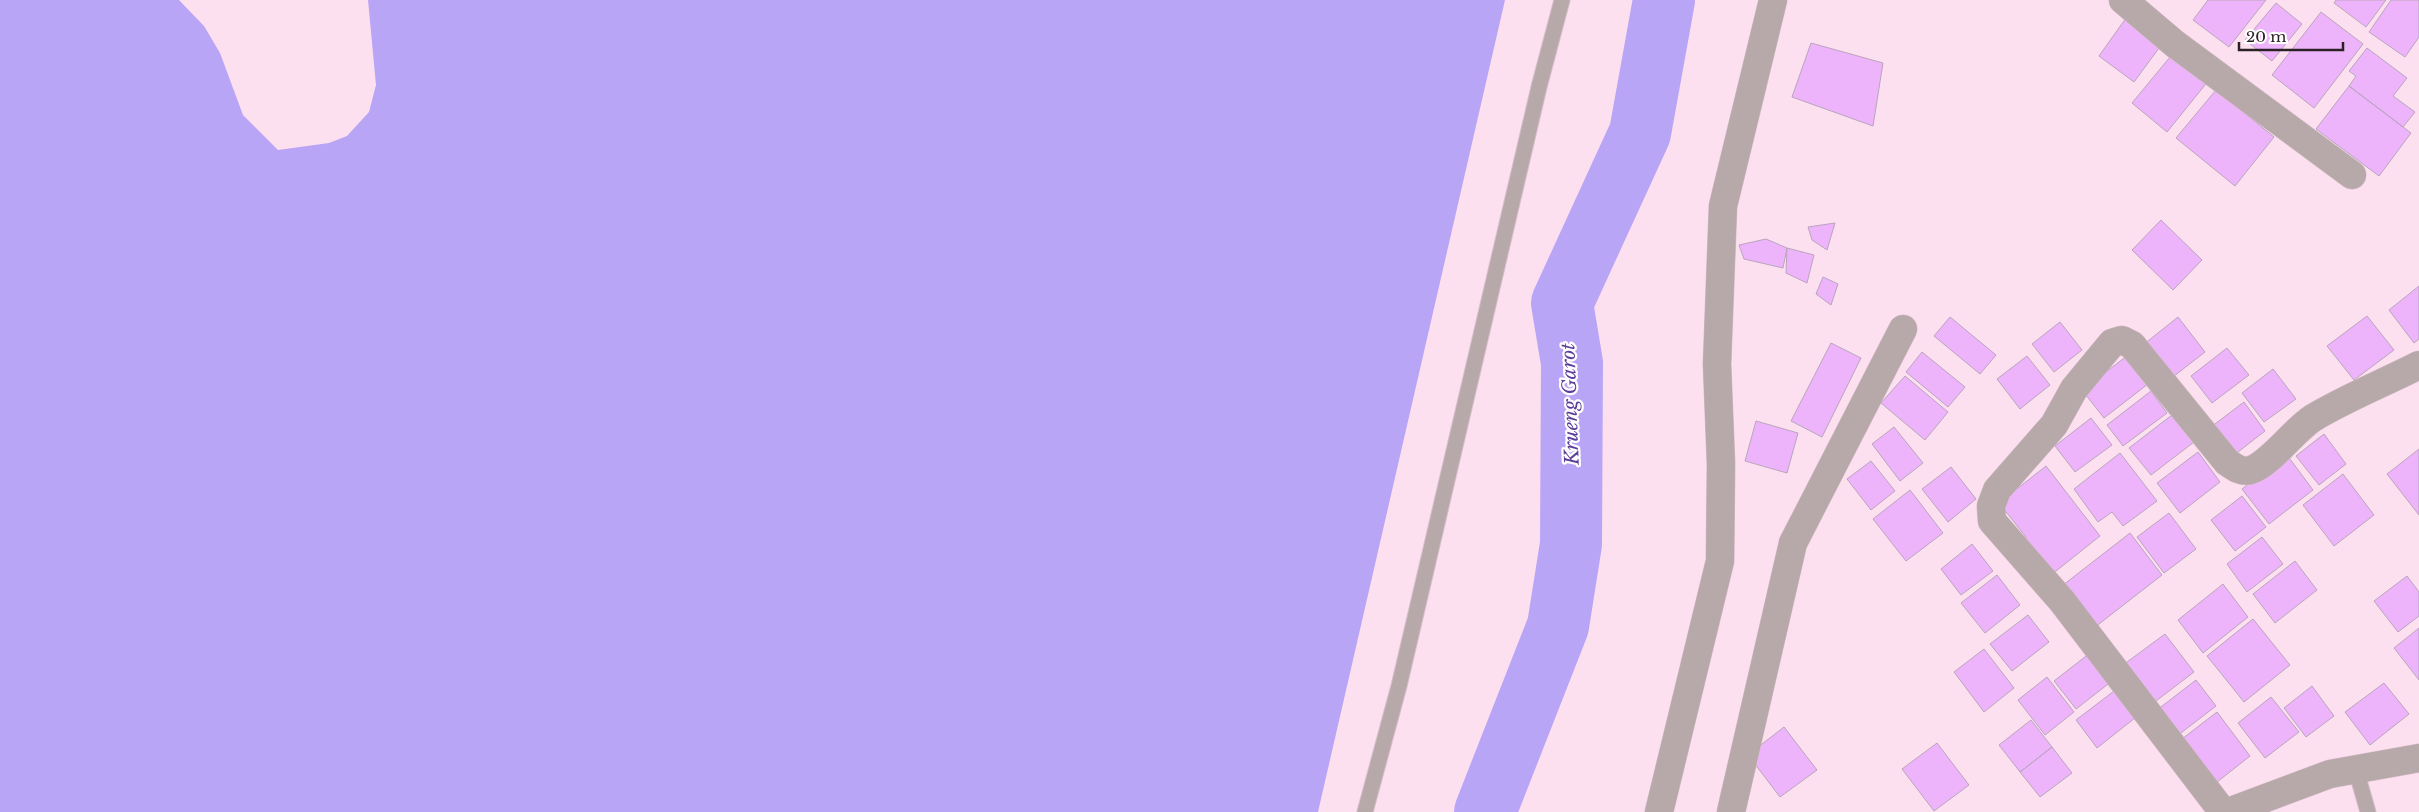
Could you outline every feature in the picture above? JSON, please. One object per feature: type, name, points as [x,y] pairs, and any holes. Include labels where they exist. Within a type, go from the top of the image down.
[{"type":"street","points":[[1659,812],[1720,561],[1721,464],[1717,364],[1724,206],[1773,0]]},
{"type":"street","points":[[2123,0],[2175,44],[2352,175]]},
{"type":"street","points":[[1731,812],[1792,543],[1903,329]]},
{"type":"street","points":[[2223,812],[2062,601],[1992,521],[1991,506],[1997,490],[2054,425],[2074,389],[2112,343],[2117,341],[2122,340],[2132,345],[2227,462],[2238,470],[2249,471],[2260,466],[2293,434],[2312,419],[2419,365]]},
{"type":"street","points":[[2228,812],[2330,774],[2419,758]]},
{"type":"lane","points":[[1365,812],[1399,686],[1539,87],[1562,0]]},
{"type":"lane","points":[[2356,770],[2368,812]]},
{"type":"shaded area","points":[[0,0],[179,0],[204,26],[220,53],[243,115],[278,150],[329,143],[347,136],[369,112],[376,85],[368,0],[1505,0],[1318,812],[0,812]]},
{"type":"building","points":[[2208,0],[2266,0],[2229,47],[2193,20]]},
{"type":"building","points":[[2336,0],[2386,0],[2366,27],[2334,3]]},
{"type":"building","points":[[2391,0],[2419,0],[2419,37],[2405,57],[2369,32]]},
{"type":"building","points":[[2276,3],[2302,24],[2272,61],[2245,40]]},
{"type":"building","points":[[2321,12],[2363,44],[2314,108],[2272,75]]},
{"type":"building","points":[[2126,18],[2162,44],[2134,82],[2099,56]]},
{"type":"building","points":[[1811,43],[1883,63],[1873,126],[1792,97]]},
{"type":"building","points":[[2367,48],[2407,78],[2393,96],[2415,112],[2403,127],[2349,86],[2356,76],[2349,71]]},
{"type":"building","points":[[2175,51],[2209,80],[2167,132],[2132,103]]},
{"type":"building","points":[[2349,86],[2411,133],[2379,176],[2316,129]]},
{"type":"building","points":[[2216,90],[2274,137],[2235,186],[2176,138]]},
{"type":"building","points":[[2161,220],[2202,260],[2173,290],[2132,250]]},
{"type":"building","points":[[1835,223],[1827,250],[1812,240],[1808,227]]},
{"type":"building","points":[[1766,239],[1787,248],[1783,268],[1744,259],[1739,245]]},
{"type":"building","points":[[1787,248],[1814,255],[1807,283],[1786,273]]},
{"type":"building","points":[[1823,277],[1838,284],[1831,305],[1816,294]]},
{"type":"building","points":[[2419,286],[2419,339],[2414,343],[2389,310]]},
{"type":"building","points":[[2367,316],[2394,350],[2354,380],[2327,346]]},
{"type":"building","points":[[1950,317],[1996,355],[1980,374],[1934,336]]},
{"type":"building","points":[[2178,317],[2205,352],[2169,380],[2143,345]]},
{"type":"building","points":[[2060,322],[2082,350],[2054,372],[2032,344]]},
{"type":"building","points":[[1831,343],[1861,358],[1822,437],[1791,421]]},
{"type":"building","points":[[2227,348],[2249,375],[2212,403],[2191,376]]},
{"type":"building","points":[[1922,352],[1965,387],[1948,407],[1906,372]]},
{"type":"building","points":[[2027,356],[2050,385],[2020,409],[1997,379]]},
{"type":"building","points":[[2127,356],[2148,384],[2104,418],[2082,390]]},
{"type":"building","points":[[2273,369],[2296,399],[2264,422],[2242,393]]},
{"type":"building","points":[[1905,376],[1948,412],[1925,440],[1881,403]]},
{"type":"building","points":[[2151,391],[2167,413],[2123,446],[2107,425]]},
{"type":"building","points":[[2244,402],[2265,431],[2229,459],[2207,430]]},
{"type":"building","points":[[2172,415],[2194,442],[2151,475],[2129,448]]},
{"type":"building","points":[[2091,418],[2112,445],[2075,472],[2055,446]]},
{"type":"building","points":[[1756,421],[1798,433],[1787,473],[1745,461]]},
{"type":"building","points":[[1894,427],[1923,463],[1900,481],[1872,444]]},
{"type":"building","points":[[2324,434],[2346,464],[2319,485],[2296,456]]},
{"type":"building","points":[[2419,449],[2419,515],[2387,474]]},
{"type":"building","points":[[2198,452],[2220,482],[2180,513],[2157,483]]},
{"type":"building","points":[[2120,453],[2157,501],[2123,526],[2112,512],[2098,522],[2074,489]]},
{"type":"building","points":[[2287,455],[2313,490],[2269,524],[2242,489]]},
{"type":"building","points":[[1871,461],[1895,491],[1871,510],[1847,479]]},
{"type":"building","points":[[2046,466],[2100,536],[2046,579],[2019,543],[2026,537],[1999,503]]},
{"type":"building","points":[[1951,467],[1976,499],[1948,522],[1922,489]]},
{"type":"building","points":[[2343,474],[2374,515],[2334,546],[2303,505]]},
{"type":"building","points":[[1910,490],[1943,533],[1906,561],[1873,519]]},
{"type":"building","points":[[2242,496],[2266,527],[2235,551],[2211,520]]},
{"type":"building","points":[[2169,513],[2196,549],[2164,573],[2137,537]]},
{"type":"building","points":[[2130,533],[2162,575],[2090,631],[2058,589]]},
{"type":"building","points":[[2262,537],[2283,564],[2247,592],[2227,564]]},
{"type":"building","points":[[1972,544],[1993,571],[1961,595],[1941,569]]},
{"type":"building","points":[[2295,561],[2317,590],[2275,623],[2253,594]]},
{"type":"building","points":[[1997,575],[2020,605],[1985,633],[1961,603]]},
{"type":"building","points":[[2407,576],[2419,592],[2419,616],[2398,632],[2374,601]]},
{"type":"building","points":[[2223,584],[2248,617],[2203,653],[2178,620]]},
{"type":"building","points":[[2028,615],[2049,642],[2012,671],[1990,644]]},
{"type":"building","points":[[2253,619],[2290,665],[2244,702],[2207,656]]},
{"type":"building","points":[[2419,628],[2419,680],[2394,648]]},
{"type":"building","points":[[2165,634],[2194,672],[2152,704],[2123,665]]},
{"type":"building","points":[[1984,649],[2014,688],[1984,712],[1954,672]]},
{"type":"building","points":[[2090,653],[2112,681],[2076,709],[2054,681]]},
{"type":"building","points":[[2047,677],[2074,712],[2045,735],[2018,700]]},
{"type":"building","points":[[2196,680],[2216,706],[2177,736],[2157,710]]},
{"type":"building","points":[[2384,683],[2409,714],[2370,745],[2345,712]]},
{"type":"building","points":[[2312,686],[2334,716],[2306,737],[2284,708]]},
{"type":"building","points":[[2114,691],[2135,718],[2097,748],[2076,720]]},
{"type":"building","points":[[2271,697],[2299,732],[2265,758],[2238,723]]},
{"type":"building","points":[[2217,712],[2250,756],[2212,786],[2178,742]]},
{"type":"building","points":[[2031,720],[2052,747],[2020,772],[1999,745]]},
{"type":"building","points":[[1784,727],[1817,770],[1780,797],[1748,755]]},
{"type":"building","points":[[1937,743],[1969,785],[1934,811],[1902,769]]},
{"type":"building","points":[[2052,747],[2072,773],[2040,797],[2020,772]]},
{"type":"waterway","name":"Krueng Garot","points":[[1485,812],[1558,626],[1571,544],[1572,363],[1562,303],[1640,133],[1664,0]]}]
